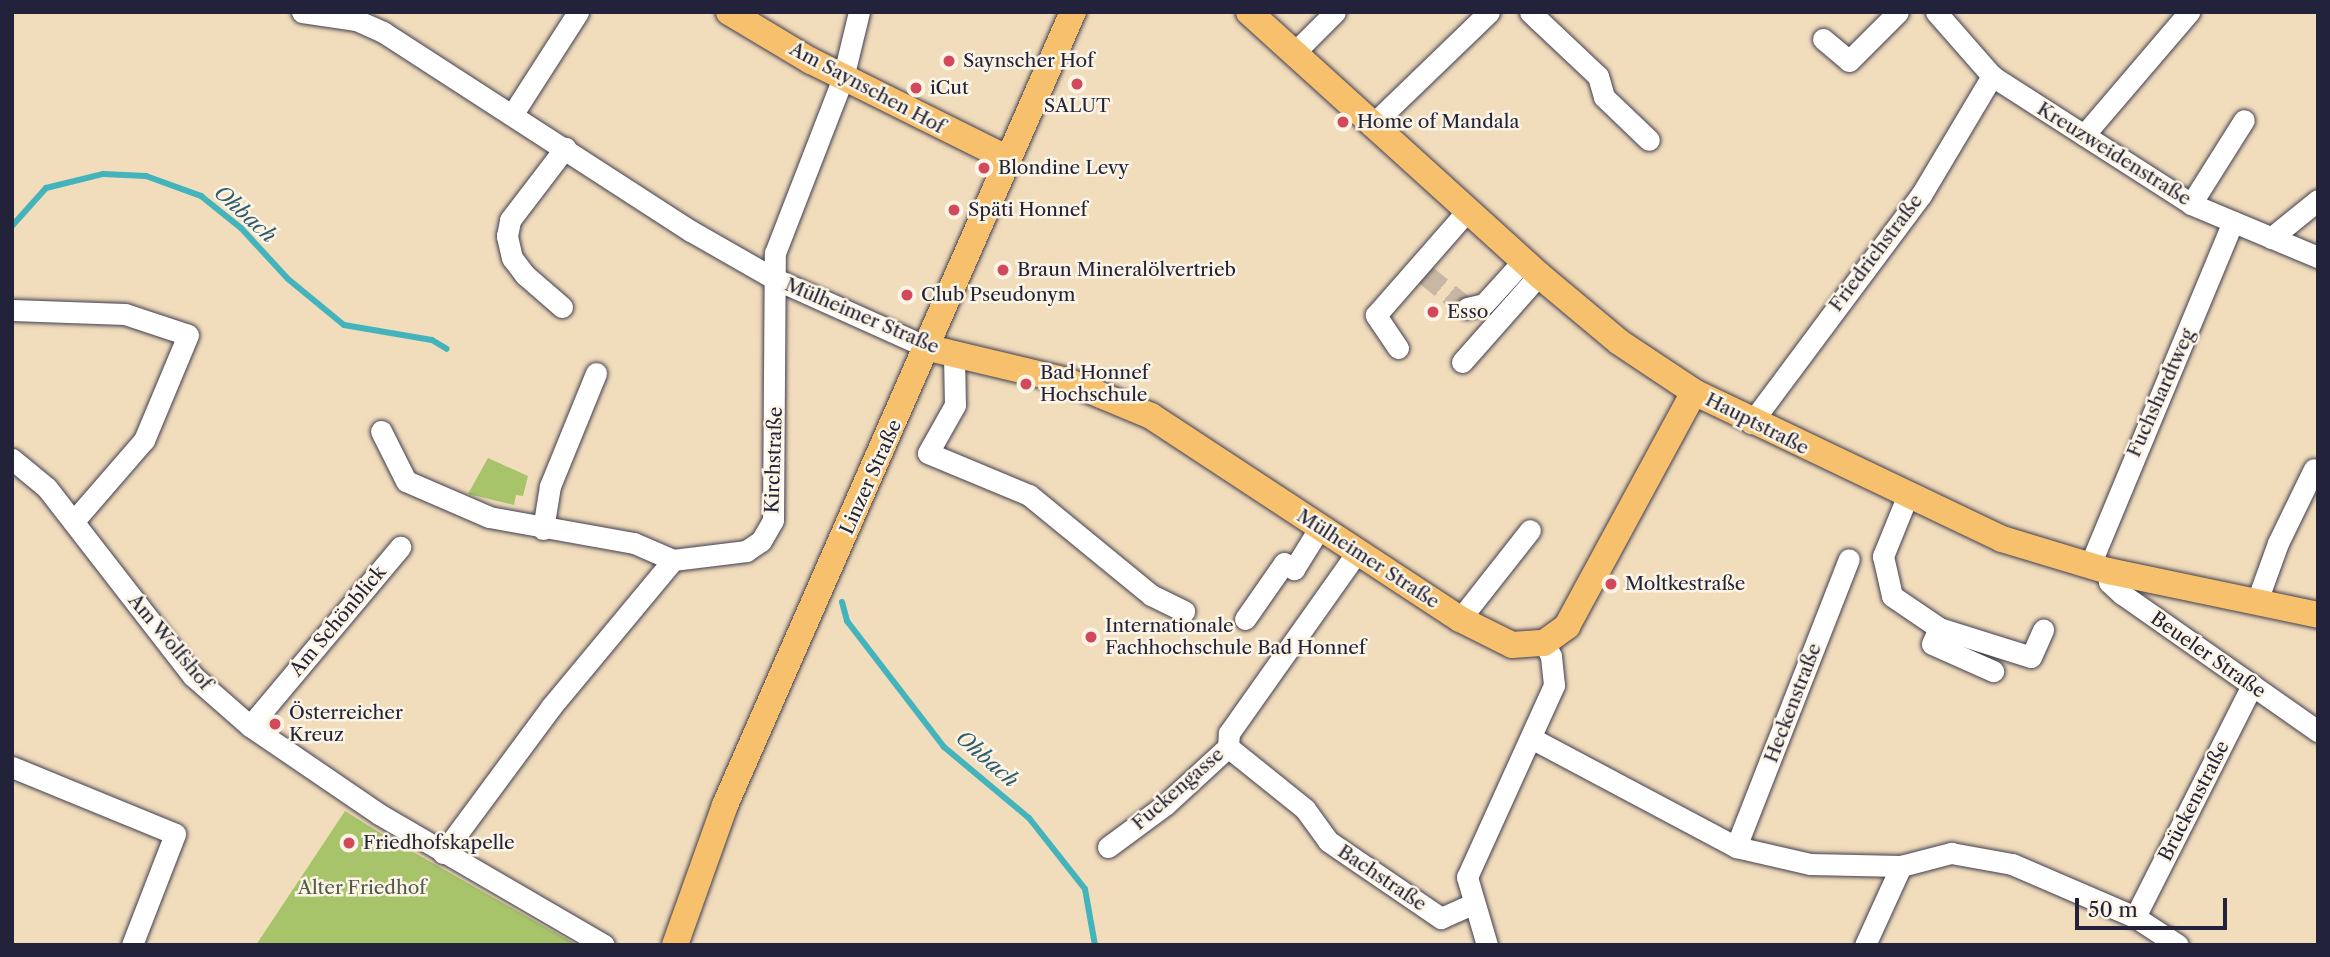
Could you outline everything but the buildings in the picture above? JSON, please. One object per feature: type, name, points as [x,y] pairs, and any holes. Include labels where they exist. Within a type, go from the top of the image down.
[{"type":"main road","name":"Am Saynschen Hof","points":[[729,12],[843,78],[1008,159]]},
{"type":"main road","name":"Linzer Straße","points":[[675,945],[725,805],[941,351],[1008,159],[1073,12]]},
{"type":"main road","name":"Hauptstraße","points":[[1249,12],[1296,51],[1371,125],[1531,268],[1619,342],[1694,392],[1751,423],[1907,498],[2001,539],[2099,568],[2318,615]]},
{"type":"main road","name":"Mülheimer Straße","points":[[941,351],[1067,381],[1151,416],[1460,619],[1501,643],[1545,643]]},
{"type":"main road","points":[[1545,643],[1576,614],[1694,392]]},
{"type":"street","name":"Mülheimer Straße","points":[[302,12],[356,20],[383,32],[691,232],[773,278],[941,351]]},
{"type":"street","points":[[512,115],[578,12]]},
{"type":"street","name":"Kirchstraße","points":[[673,561],[746,551],[761,541],[773,520],[775,253],[843,78],[859,12]]},
{"type":"street","points":[[1296,51],[1335,12]]},
{"type":"street","points":[[1371,125],[1489,12]]},
{"type":"street","points":[[1530,12],[1598,76],[1604,97],[1649,140]]},
{"type":"street","points":[[1823,39],[1849,61],[1898,12]]},
{"type":"street","name":"Kreuzweidenstraße","points":[[1936,12],[1992,76],[2191,204],[2318,257]]},
{"type":"street","points":[[2084,135],[2189,12]]},
{"type":"street","name":"Friedrichstraße","points":[[1751,423],[1921,195],[1992,76]]},
{"type":"street","points":[[2191,204],[2244,120]]},
{"type":"street","points":[[562,307],[524,275],[512,258],[507,236],[510,220],[565,148]]},
{"type":"street","points":[[2271,238],[2318,200]]},
{"type":"street","points":[[1398,348],[1376,315],[1421,271],[1467,211]]},
{"type":"street","name":"Fuchshardtweg","points":[[2099,568],[2233,222]]},
{"type":"street","points":[[1466,308],[1485,304],[1531,268]]},
{"type":"street","points":[[1462,362],[1531,268]]},
{"type":"street","points":[[12,310],[125,314],[188,335],[144,440],[73,522]]},
{"type":"street","points":[[941,351],[955,405],[929,453],[1029,495],[1151,594],[1184,611]]},
{"type":"street","points":[[543,530],[550,486],[596,373]]},
{"type":"street","points":[[380,431],[407,481],[489,517],[543,530],[634,543],[673,561],[559,698],[443,853]]},
{"type":"street","name":"Am Wolfshof","points":[[12,459],[47,488],[192,676],[250,726],[443,853],[604,945]]},
{"type":"street","points":[[2257,601],[2278,543],[2314,468]]},
{"type":"street","points":[[1907,498],[1883,556],[1892,596],[1939,628],[2031,657],[2043,630]]},
{"type":"street","points":[[1245,620],[1284,562],[1294,569],[1320,527]]},
{"type":"street","points":[[1460,619],[1530,530]]},
{"type":"street","name":"Am Schönblick","points":[[250,726],[400,547]]},
{"type":"street","name":"Fuckengasse","points":[[1108,847],[1165,805],[1228,747],[1229,733],[1357,552]]},
{"type":"street","name":"Heckenstraße","points":[[1736,847],[1849,559]]},
{"type":"street","name":"Beueler Straße","points":[[2099,568],[2122,594],[2318,731]]},
{"type":"street","points":[[1939,628],[1932,644],[1993,671]]},
{"type":"street","points":[[1487,945],[1466,877],[1554,685],[1551,656],[1545,643]]},
{"type":"street","name":"Brückenstraße","points":[[2135,917],[2252,685]]},
{"type":"street","points":[[1531,738],[1736,847],[1810,864],[1901,866],[1951,853],[2012,864],[2135,917],[2178,945]]},
{"type":"street","name":"Bachstraße","points":[[1228,747],[1234,757],[1305,810],[1328,841],[1441,918],[1473,904]]},
{"type":"street","points":[[12,767],[175,834],[132,945]]},
{"type":"street","points":[[1865,945],[1901,866]]},
{"type":"green space","points":[[488,458],[528,476],[523,496],[516,495],[514,505],[468,494]]},
{"type":"green space","name":"Alter Friedhof","points":[[345,811],[385,836],[577,945],[256,945]]},
{"type":"waterway","name":"Ohbach","points":[[12,226],[46,188],[103,174],[146,176],[201,196],[241,228],[288,279],[344,325],[432,340],[447,349]]},
{"type":"waterway","name":"Ohbach","points":[[842,602],[847,621],[944,747],[1029,818],[1085,889],[1095,945]]},
{"type":"tunnel","points":[[1425,274],[1467,308]]},
{"type":"place","name":"Saynscher Hof","points":[[949,61]]},
{"type":"place","name":"SALUT","points":[[1077,84]]},
{"type":"place","name":"iCut","points":[[916,88]]},
{"type":"place","name":"Home of Mandala","points":[[1343,122]]},
{"type":"place","name":"Blondine Levy","points":[[984,168]]},
{"type":"place","name":"Späti Honnef","points":[[954,210]]},
{"type":"place","name":"Braun Mineralölvertrieb","points":[[1003,270]]},
{"type":"place","name":"Club Pseudonym","points":[[907,295]]},
{"type":"place","name":"Esso","points":[[1433,312]]},
{"type":"place","name":"Bad Honnef Hochschule","points":[[1026,384]]},
{"type":"place","name":"Moltkestraße","points":[[1611,584]]},
{"type":"place","name":"Internationale Fachhochschule Bad Honnef","points":[[1091,637]]},
{"type":"place","name":"Österreicher Kreuz","points":[[275,724]]},
{"type":"place","name":"Friedhofskapelle","points":[[349,843]]}]
